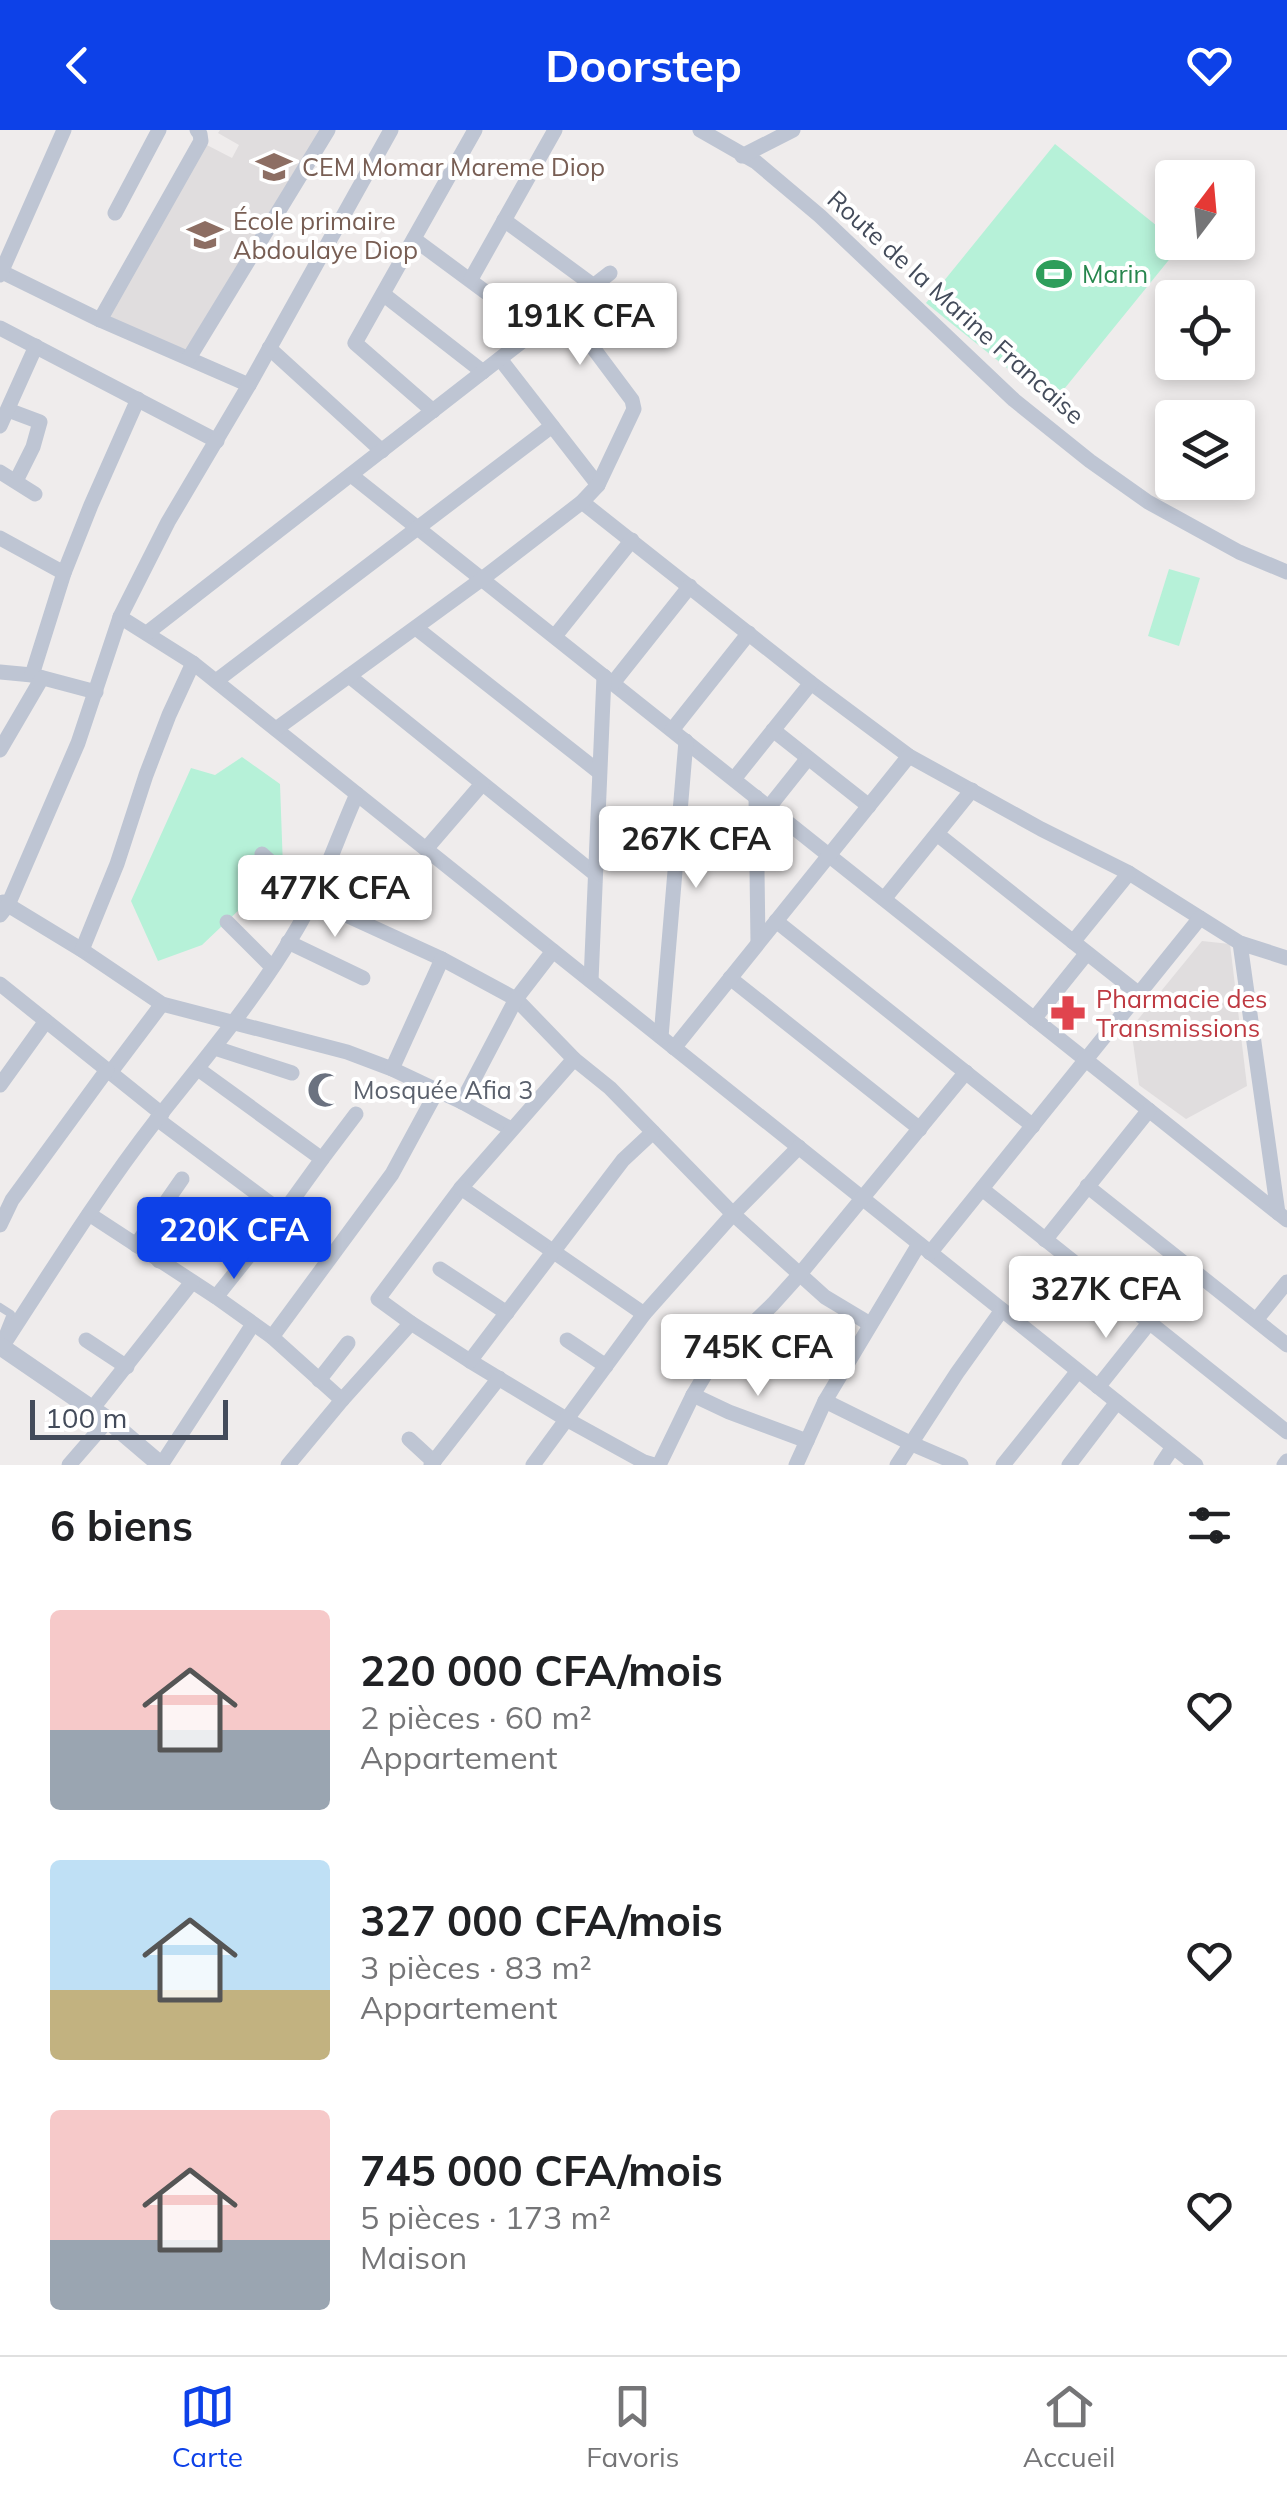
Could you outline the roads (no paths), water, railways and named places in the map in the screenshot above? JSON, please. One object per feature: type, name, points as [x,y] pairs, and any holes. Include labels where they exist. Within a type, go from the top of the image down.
[{"type":"street","points":[[64,130],[1,273],[249,386]]},
{"type":"street","points":[[115,213],[159,130]]},
{"type":"street","points":[[100,320],[201,141],[197,130]]},
{"type":"street","points":[[189,358],[328,130]]},
{"type":"street","points":[[392,130],[168,522],[120,618],[78,743],[3,906],[82,950],[162,1004],[320,1044],[392,1070],[511,1129]]},
{"type":"street","points":[[433,411],[355,343],[475,130]]},
{"type":"street","points":[[471,279],[555,130]]},
{"type":"street","name":"Route de la Marine Francaise","points":[[700,130],[756,162],[820,216],[1014,400],[1090,460],[1148,502],[1239,552],[1287,572]]},
{"type":"street","points":[[742,156],[793,130]]},
{"type":"street","points":[[504,220],[594,286]]},
{"type":"street","points":[[414,239],[537,330]]},
{"type":"street","points":[[147,633],[610,274]]},
{"type":"street","points":[[382,294],[483,372]]},
{"type":"street","points":[[276,729],[482,579],[582,502],[598,485],[634,409],[632,400],[564,309]]},
{"type":"street","points":[[0,328],[217,441]]},
{"type":"street","points":[[0,426],[36,346]]},
{"type":"street","points":[[269,348],[382,451]]},
{"type":"street","points":[[500,359],[598,485]]},
{"type":"street","points":[[0,750],[37,677],[64,573],[138,399]]},
{"type":"street","points":[[8,410],[40,422],[33,447],[16,480]]},
{"type":"street","points":[[216,681],[552,426]]},
{"type":"street","points":[[0,472],[35,494]]},
{"type":"street","points":[[351,475],[1283,1217]]},
{"type":"street","points":[[582,502],[909,756],[1129,874],[1240,942],[1287,958]]},
{"type":"street","points":[[0,538],[64,573]]},
{"type":"street","points":[[554,636],[632,540]]},
{"type":"street","points":[[591,981],[598,772],[608,679],[690,586]]},
{"type":"street","points":[[120,618],[216,681],[1196,1465]]},
{"type":"street","points":[[416,628],[598,772]]},
{"type":"street","points":[[672,730],[749,633]]},
{"type":"street","points":[[82,950],[117,864],[146,774],[193,663]]},
{"type":"street","points":[[0,672],[96,692]]},
{"type":"street","points":[[349,676],[595,874]]},
{"type":"street","points":[[734,779],[811,683]]},
{"type":"street","points":[[773,730],[868,806]]},
{"type":"street","points":[[668,1043],[686,741]]},
{"type":"street","points":[[668,1043],[730,978],[909,756]]},
{"type":"street","points":[[758,943],[762,802],[808,758]]},
{"type":"street","points":[[426,849],[482,784]]},
{"type":"street","points":[[884,899],[972,790]]},
{"type":"street","points":[[253,1324],[161,1465],[108,1420],[0,1344],[89,1214],[272,967],[311,900],[357,794]]},
{"type":"street","points":[[937,834],[1139,994]]},
{"type":"street","points":[[262,854],[311,900],[442,959],[516,999],[733,1214],[825,1297],[870,1324]]},
{"type":"street","points":[[1073,942],[1129,874]]},
{"type":"street","points":[[796,1465],[826,1401],[870,1324],[925,1248],[982,1189],[1200,918]]},
{"type":"street","points":[[776,921],[1033,1126]]},
{"type":"street","points":[[226,922],[272,967]]},
{"type":"street","points":[[288,942],[363,978]]},
{"type":"street","points":[[1240,942],[1283,1217]]},
{"type":"street","points":[[462,1102],[516,999],[553,951]]},
{"type":"street","points":[[1034,1019],[1087,953]]},
{"type":"street","points":[[392,1070],[442,959]]},
{"type":"street","points":[[730,978],[920,1129]]},
{"type":"street","points":[[3,993],[46,1021],[283,1213]]},
{"type":"street","points":[[0,1225],[6,1198],[162,1004]]},
{"type":"street","points":[[0,1085],[46,1021]]},
{"type":"street","points":[[214,1048],[292,1073]]},
{"type":"street","points":[[574,1058],[462,1188],[378,1296],[379,1302],[566,1419],[650,1464],[712,1363],[774,1304],[966,1072]]},
{"type":"street","points":[[198,1069],[322,1159]]},
{"type":"street","points":[[272,1337],[392,1174],[438,1091]]},
{"type":"street","points":[[1045,1240],[1149,1110]]},
{"type":"street","points":[[216,1297],[356,1114]]},
{"type":"street","points":[[470,1361],[624,1160],[653,1132]]},
{"type":"street","points":[[533,1465],[644,1314],[733,1214],[799,1148]]},
{"type":"street","points":[[136,1244],[182,1179]]},
{"type":"street","points":[[1087,1186],[1287,1345]]},
{"type":"street","points":[[462,1188],[644,1314]]},
{"type":"street","points":[[982,1189],[1287,1432]]},
{"type":"street","points":[[89,1214],[272,1337],[342,1400]]},
{"type":"street","points":[[160,1261],[191,1218]]},
{"type":"street","points":[[440,1268],[507,1313]]},
{"type":"street","points":[[92,1409],[192,1282]]},
{"type":"street","points":[[1256,1320],[1287,1282]]},
{"type":"street","points":[[896,1465],[1002,1310]]},
{"type":"street","points":[[288,1465],[411,1323]]},
{"type":"street","points":[[1098,1387],[1150,1323]]},
{"type":"street","points":[[86,1340],[126,1367]]},
{"type":"street","points":[[567,1340],[606,1366]]},
{"type":"street","points":[[319,1380],[348,1343]]},
{"type":"street","points":[[1003,1465],[1078,1371]]},
{"type":"street","points":[[410,1439],[432,1463],[499,1378]]},
{"type":"street","points":[[693,1394],[807,1441]]},
{"type":"street","points":[[826,1401],[961,1465]]},
{"type":"street","points":[[1069,1465],[1117,1402]]},
{"type":"street","points":[[69,1465],[108,1420]]},
{"type":"street","points":[[1161,1465],[1173,1447]]},
{"type":"lane","points":[[0,1306],[11,1314],[0,1344]]},
{"type":"place","name":"CEM Momar Mareme Diop","points":[[274,167]]},
{"type":"place","name":"École primaire Abdoulaye Diop","points":[[205,235]]},
{"type":"place","name":"Marin","points":[[1054,274]]},
{"type":"place","name":"Pharmacie des Transmissions","points":[[1068,1013]]},
{"type":"place","name":"Mosquée Afia 3","points":[[325,1090]]}]
